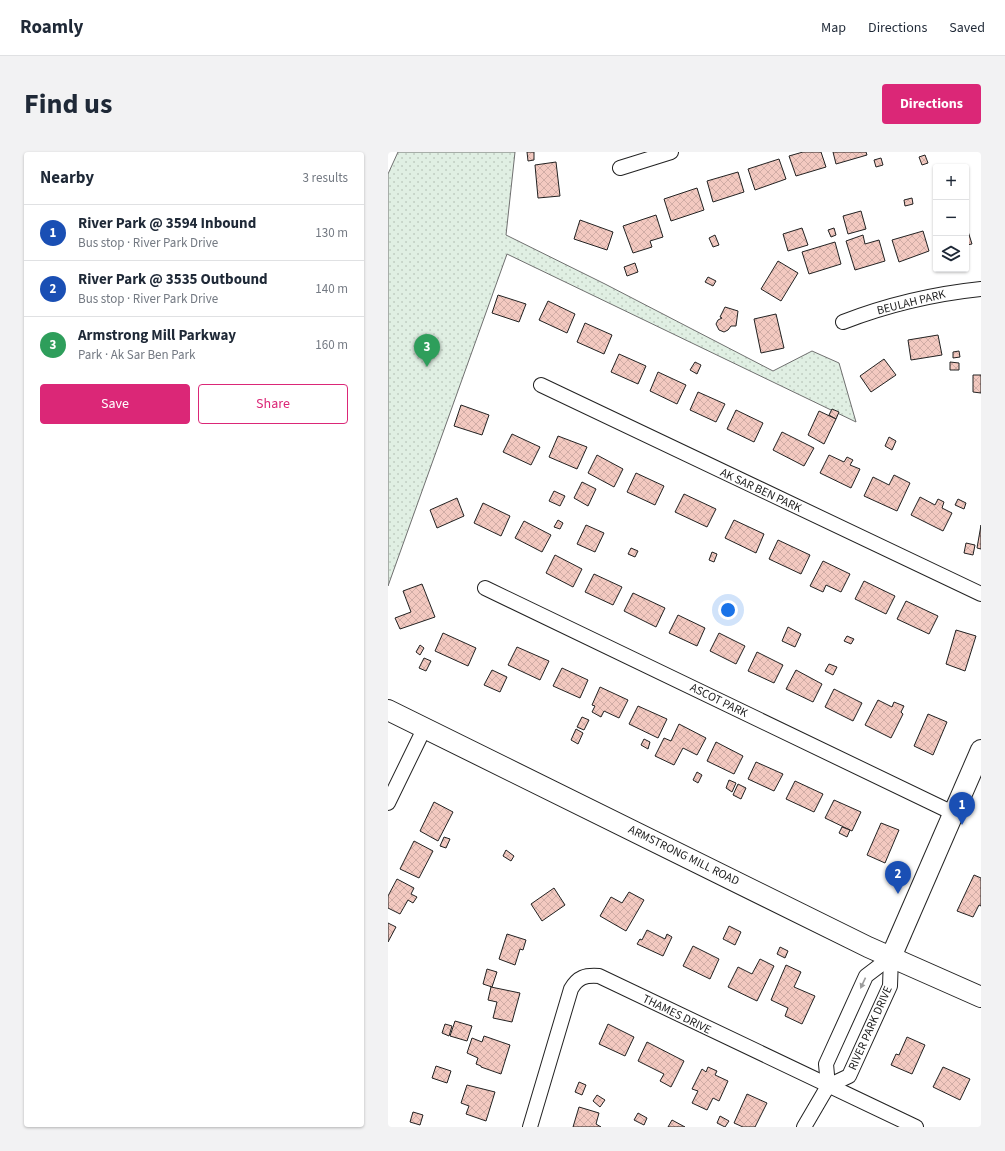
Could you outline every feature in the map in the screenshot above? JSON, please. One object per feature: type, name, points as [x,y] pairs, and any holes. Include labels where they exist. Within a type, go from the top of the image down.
[{"type":"main road","name":"ARMSTRONG MILL ROAD","points":[[388,710],[891,957],[981,997]]},
{"type":"main road","name":"RIVER PARK DRIVE","points":[[891,957],[981,750]]},
{"type":"street","points":[[620,168],[671,152]]},
{"type":"street","name":"BEULAH PARK","points":[[843,322],[906,302],[937,295],[981,289]]},
{"type":"street","name":"AK SAR BEN PARK","points":[[541,385],[981,594]]},
{"type":"street","name":"ASCOT PARK","points":[[485,588],[953,813]]},
{"type":"street","points":[[388,803],[425,727]]},
{"type":"street","name":"RIVER PARK DRIVE","points":[[891,957],[890,986],[849,1076],[828,1086],[826,1064],[866,976],[891,957]]},
{"type":"street","name":"THAMES DRIVE","points":[[530,1127],[571,989],[582,977],[590,975],[599,976],[916,1127]]},
{"type":"street","points":[[804,1127],[828,1086]]},
{"type":"green space","points":[[398,152],[515,152],[506,235],[605,284],[773,371],[812,351],[839,363],[856,422],[507,254],[388,586],[388,174]]},
{"type":"building","points":[[527,152],[534,152],[534,160],[528,161]]},
{"type":"building","points":[[803,152],[821,152],[826,167],[796,176],[789,156]]},
{"type":"building","points":[[833,152],[866,152],[867,155],[836,164]]},
{"type":"building","points":[[925,155],[928,163],[922,165],[919,157]]},
{"type":"building","points":[[881,158],[883,165],[876,167],[874,160]]},
{"type":"building","points":[[779,159],[786,179],[755,190],[748,169]]},
{"type":"building","points":[[556,162],[560,196],[538,198],[535,165]]},
{"type":"building","points":[[738,172],[744,192],[713,202],[707,181]]},
{"type":"building","points":[[697,188],[704,210],[671,221],[664,199]]},
{"type":"building","points":[[912,198],[913,204],[905,206],[904,200]]},
{"type":"building","points":[[861,211],[866,229],[848,234],[843,216]]},
{"type":"building","points":[[656,215],[663,237],[650,241],[652,247],[633,253],[623,226]]},
{"type":"building","points":[[580,220],[613,232],[607,250],[574,239]]},
{"type":"building","points":[[802,228],[808,245],[788,251],[783,234]]},
{"type":"building","points":[[834,228],[836,235],[831,237],[828,230]]},
{"type":"building","points":[[923,231],[929,251],[899,262],[892,240]]},
{"type":"building","points":[[969,234],[972,244],[969,244]]},
{"type":"building","points":[[715,235],[719,245],[713,247],[709,238]]},
{"type":"building","points":[[863,235],[865,244],[879,240],[885,261],[855,270],[846,241]]},
{"type":"building","points":[[835,242],[841,264],[809,274],[802,252]]},
{"type":"building","points":[[778,261],[798,273],[781,301],[761,289]]},
{"type":"building","points":[[635,263],[638,272],[627,276],[624,267]]},
{"type":"building","points":[[708,277],[716,281],[713,286],[705,282]]},
{"type":"building","points":[[498,295],[526,304],[519,322],[492,313]]},
{"type":"building","points":[[548,301],[575,314],[567,333],[539,320]]},
{"type":"building","points":[[725,307],[738,311],[736,326],[731,326],[724,332],[719,330],[716,324],[718,320],[722,318],[720,317]]},
{"type":"building","points":[[776,314],[784,348],[761,353],[754,319]]},
{"type":"building","points":[[585,323],[612,335],[604,354],[577,342]]},
{"type":"building","points":[[938,335],[942,355],[911,360],[908,340]]},
{"type":"building","points":[[959,351],[960,357],[953,358],[953,352]]},
{"type":"building","points":[[619,354],[646,366],[638,384],[611,372]]},
{"type":"building","points":[[884,359],[896,375],[871,392],[860,376]]},
{"type":"building","points":[[695,362],[701,365],[697,374],[690,370]]},
{"type":"building","points":[[950,362],[959,363],[959,370],[950,370]]},
{"type":"building","points":[[658,372],[686,385],[677,404],[650,391]]},
{"type":"building","points":[[973,375],[981,375],[981,393],[973,392]]},
{"type":"building","points":[[698,392],[725,404],[716,422],[690,410]]},
{"type":"building","points":[[461,405],[489,415],[482,435],[454,426]]},
{"type":"building","points":[[832,409],[839,412],[836,419],[829,415]]},
{"type":"building","points":[[736,410],[763,423],[754,442],[727,429]]},
{"type":"building","points":[[819,411],[836,419],[824,444],[808,435]]},
{"type":"building","points":[[782,432],[814,448],[804,466],[773,450]]},
{"type":"building","points":[[512,434],[540,447],[531,465],[503,452]]},
{"type":"building","points":[[558,436],[587,447],[577,469],[549,457]]},
{"type":"building","points":[[889,437],[896,441],[892,450],[885,446]]},
{"type":"building","points":[[597,455],[623,469],[614,487],[588,473]]},
{"type":"building","points":[[829,455],[844,462],[847,457],[853,460],[850,465],[860,469],[851,488],[820,473]]},
{"type":"building","points":[[636,473],[664,486],[655,505],[627,492]]},
{"type":"building","points":[[894,475],[910,483],[897,511],[864,496],[873,477],[889,485]]},
{"type":"building","points":[[582,482],[596,489],[588,506],[574,498]]},
{"type":"building","points":[[554,491],[565,496],[560,506],[549,501]]},
{"type":"building","points":[[684,494],[716,509],[707,527],[675,512]]},
{"type":"building","points":[[920,497],[935,505],[938,499],[944,502],[942,508],[952,513],[943,531],[911,515]]},
{"type":"building","points":[[457,498],[464,516],[437,528],[430,510]]},
{"type":"building","points":[[958,499],[966,503],[964,509],[955,505]]},
{"type":"building","points":[[483,503],[510,516],[501,536],[474,523]]},
{"type":"building","points":[[558,520],[563,523],[560,529],[554,527]]},
{"type":"building","points":[[734,520],[764,534],[756,553],[725,538]]},
{"type":"building","points":[[524,521],[551,535],[542,552],[515,538]]},
{"type":"building","points":[[586,525],[604,533],[595,552],[577,544]]},
{"type":"building","points":[[981,525],[981,549],[977,548]]},
{"type":"building","points":[[778,540],[810,555],[801,574],[769,559]]},
{"type":"building","points":[[966,543],[975,545],[973,555],[964,553]]},
{"type":"building","points":[[631,548],[638,551],[635,557],[628,554]]},
{"type":"building","points":[[712,552],[717,554],[714,562],[709,560]]},
{"type":"building","points":[[555,555],[582,569],[573,587],[546,573]]},
{"type":"building","points":[[823,561],[850,574],[841,592],[826,585],[823,592],[810,586]]},
{"type":"building","points":[[594,574],[622,587],[613,605],[585,592]]},
{"type":"building","points":[[864,581],[895,596],[886,614],[855,599]]},
{"type":"building","points":[[422,584],[435,617],[400,629],[395,618],[411,612],[403,591]]},
{"type":"building","points":[[633,593],[665,608],[656,627],[624,611]]},
{"type":"building","points":[[906,601],[938,616],[929,634],[897,619]]},
{"type":"building","points":[[678,615],[705,628],[697,646],[669,633]]},
{"type":"building","points":[[788,627],[801,634],[795,647],[782,641]]},
{"type":"building","points":[[956,630],[976,636],[965,671],[946,664]]},
{"type":"building","points":[[443,633],[476,648],[468,666],[435,651]]},
{"type":"building","points":[[719,633],[745,646],[736,664],[710,651]]},
{"type":"building","points":[[847,636],[854,639],[851,644],[844,641]]},
{"type":"building","points":[[420,645],[424,648],[420,655],[416,652]]},
{"type":"building","points":[[517,647],[549,661],[540,680],[508,665]]},
{"type":"building","points":[[757,652],[783,665],[774,683],[748,671]]},
{"type":"building","points":[[424,658],[431,661],[426,671],[419,668]]},
{"type":"building","points":[[829,664],[837,667],[833,675],[825,671]]},
{"type":"building","points":[[562,668],[588,680],[580,698],[553,686]]},
{"type":"building","points":[[492,670],[507,677],[500,692],[484,685]]},
{"type":"building","points":[[796,670],[822,684],[813,702],[786,689]]},
{"type":"building","points":[[600,687],[628,700],[619,718],[604,711],[601,717],[592,712],[595,706],[592,705]]},
{"type":"building","points":[[834,689],[862,703],[853,721],[825,707]]},
{"type":"building","points":[[878,700],[892,707],[894,702],[904,706],[901,712],[903,714],[891,738],[865,725]]},
{"type":"building","points":[[638,706],[667,719],[658,738],[629,724]]},
{"type":"building","points":[[928,714],[947,722],[933,755],[914,746]]},
{"type":"building","points":[[582,717],[589,720],[584,730],[577,727]]},
{"type":"building","points":[[679,724],[706,738],[697,755],[683,748],[674,765],[655,756],[664,738],[671,741]]},
{"type":"building","points":[[576,729],[583,733],[578,744],[571,740]]},
{"type":"building","points":[[644,739],[650,742],[648,749],[641,745]]},
{"type":"building","points":[[716,742],[743,756],[734,774],[707,761]]},
{"type":"building","points":[[756,762],[783,774],[774,791],[748,779]]},
{"type":"building","points":[[697,772],[702,775],[698,783],[693,780]]},
{"type":"building","points":[[729,780],[736,783],[732,792],[726,788]]},
{"type":"building","points":[[795,781],[823,794],[814,812],[786,799]]},
{"type":"building","points":[[738,784],[746,788],[741,799],[733,795]]},
{"type":"building","points":[[834,800],[861,812],[852,831],[825,818]]},
{"type":"building","points":[[434,802],[453,812],[438,841],[420,831]]},
{"type":"building","points":[[881,823],[899,830],[885,863],[867,855]]},
{"type":"building","points":[[842,827],[850,830],[847,837],[839,833]]},
{"type":"building","points":[[444,837],[450,839],[446,848],[440,846]]},
{"type":"building","points":[[414,841],[433,851],[419,878],[400,869]]},
{"type":"building","points":[[506,850],[514,856],[511,861],[503,856]]},
{"type":"building","points":[[974,875],[981,878],[981,906],[979,905],[973,917],[957,911]]},
{"type":"building","points":[[397,879],[414,888],[411,894],[417,897],[413,903],[408,900],[400,914],[388,908],[388,896]]},
{"type":"building","points":[[554,888],[565,905],[542,921],[531,904]]},
{"type":"building","points":[[629,892],[644,900],[626,931],[600,916],[611,897],[622,903]]},
{"type":"building","points":[[388,923],[396,927],[388,942]]},
{"type":"building","points":[[729,926],[741,932],[735,945],[723,939]]},
{"type":"building","points":[[647,930],[665,939],[667,934],[672,937],[663,956],[637,944],[640,939],[642,940]]},
{"type":"building","points":[[507,934],[526,940],[523,950],[520,949],[515,965],[499,959]]},
{"type":"building","points":[[693,946],[719,959],[710,979],[683,966]]},
{"type":"building","points":[[780,947],[788,951],[785,958],[777,954]]},
{"type":"building","points":[[760,959],[774,966],[757,1001],[728,987],[738,967],[752,974]]},
{"type":"building","points":[[786,965],[801,972],[794,987],[815,996],[802,1024],[785,1016],[788,1008],[771,1000]]},
{"type":"building","points":[[487,969],[497,972],[492,987],[483,984]]},
{"type":"building","points":[[491,987],[520,993],[512,1022],[493,1018],[497,1002],[488,1000]]},
{"type":"building","points":[[455,1021],[472,1026],[467,1041],[450,1036]]},
{"type":"building","points":[[445,1024],[452,1026],[449,1036],[442,1033]]},
{"type":"building","points":[[608,1024],[634,1037],[625,1056],[599,1044]]},
{"type":"building","points":[[484,1036],[510,1045],[501,1074],[476,1064],[478,1058],[467,1053],[472,1038],[482,1042]]},
{"type":"building","points":[[907,1037],[925,1045],[912,1074],[891,1065],[896,1054],[899,1055]]},
{"type":"building","points":[[647,1042],[684,1061],[671,1087],[660,1081],[664,1074],[638,1061]]},
{"type":"building","points":[[436,1066],[451,1071],[447,1083],[432,1078]]},
{"type":"building","points":[[708,1067],[717,1071],[715,1075],[728,1081],[719,1101],[713,1098],[707,1110],[692,1103],[698,1091],[692,1089],[702,1069],[706,1072]]},
{"type":"building","points":[[943,1067],[970,1079],[960,1100],[933,1087]]},
{"type":"building","points":[[579,1082],[586,1085],[582,1095],[575,1092]]},
{"type":"building","points":[[467,1085],[495,1092],[486,1121],[466,1114],[469,1106],[461,1103]]},
{"type":"building","points":[[747,1094],[767,1103],[755,1127],[743,1127],[734,1123]]},
{"type":"building","points":[[597,1095],[605,1100],[600,1107],[593,1101]]},
{"type":"building","points":[[579,1107],[599,1113],[596,1124],[601,1127],[573,1127]]},
{"type":"building","points":[[413,1112],[423,1115],[420,1125],[410,1122]]},
{"type":"building","points":[[638,1113],[647,1118],[644,1125],[634,1120]]},
{"type":"building","points":[[720,1116],[729,1121],[725,1127],[717,1123]]},
{"type":"building","points":[[672,1120],[685,1127],[668,1127]]},
{"type":"place","name":"Armstrong Mill Parkway","points":[[427,367]]},
{"type":"place","name":"River Park @ 3594 Inbound","points":[[962,825]]},
{"type":"place","name":"River Park @ 3535 Outbound","points":[[898,894]]}]
